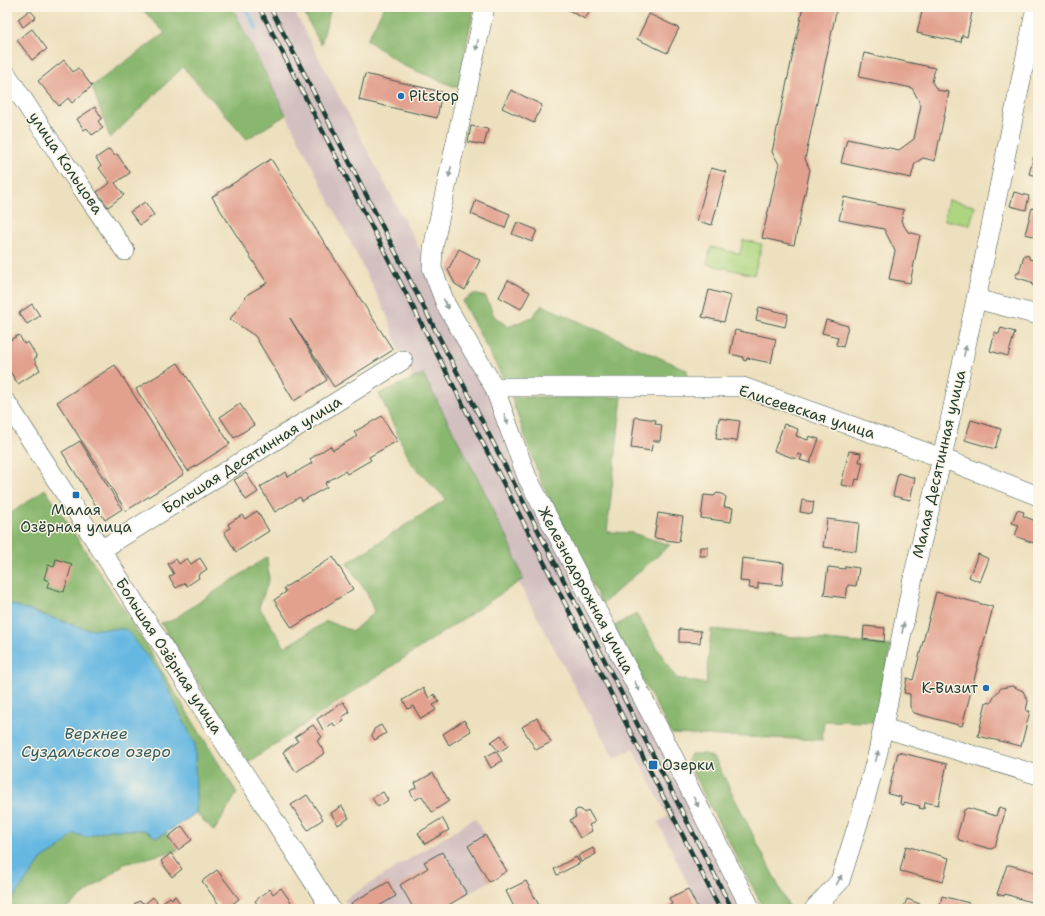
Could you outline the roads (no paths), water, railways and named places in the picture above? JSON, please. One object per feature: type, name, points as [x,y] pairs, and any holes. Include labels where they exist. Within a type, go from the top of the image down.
[{"type":"street","name":"Железнодорожная улица","points":[[485,7],[436,234],[432,268],[446,305],[494,387],[527,478],[660,731],[751,909]]},
{"type":"street","name":"Малая Десятинная улица","points":[[814,909],[840,881],[862,814],[884,728],[914,573],[942,458],[1036,7]]},
{"type":"street","name":"улица Кольцова","points":[[7,75],[125,251]]},
{"type":"street","points":[[976,299],[1038,315]]},
{"type":"street","name":"Большая Десятинная улица","points":[[101,550],[403,360]]},
{"type":"street","name":"Елисеевская улица","points":[[494,387],[743,387],[942,458],[1038,496]]},
{"type":"street","name":"Большая Озёрная улица","points":[[7,403],[331,909]]},
{"type":"street","points":[[884,728],[1038,775]]},
{"type":"water","name":"Верхнее Суздальское озеро","points":[[7,603],[86,629],[126,629],[159,671],[195,744],[196,813],[166,833],[156,837],[144,830],[109,830],[86,837],[74,834],[61,847],[42,859],[10,902],[9,909],[7,909]]},
{"type":"waterway","points":[[245,7],[256,28]]},
{"type":"railway","points":[[259,7],[720,909]]},
{"type":"railway","points":[[270,7],[732,909]]},
{"type":"place","name":"Pitstop","points":[[401,96]]},
{"type":"place","name":"Малая Озёрная улица","points":[[76,495]]},
{"type":"place","name":"К-Визит","points":[[986,688]]},
{"type":"place","name":"Озерки","points":[[653,765]]}]
